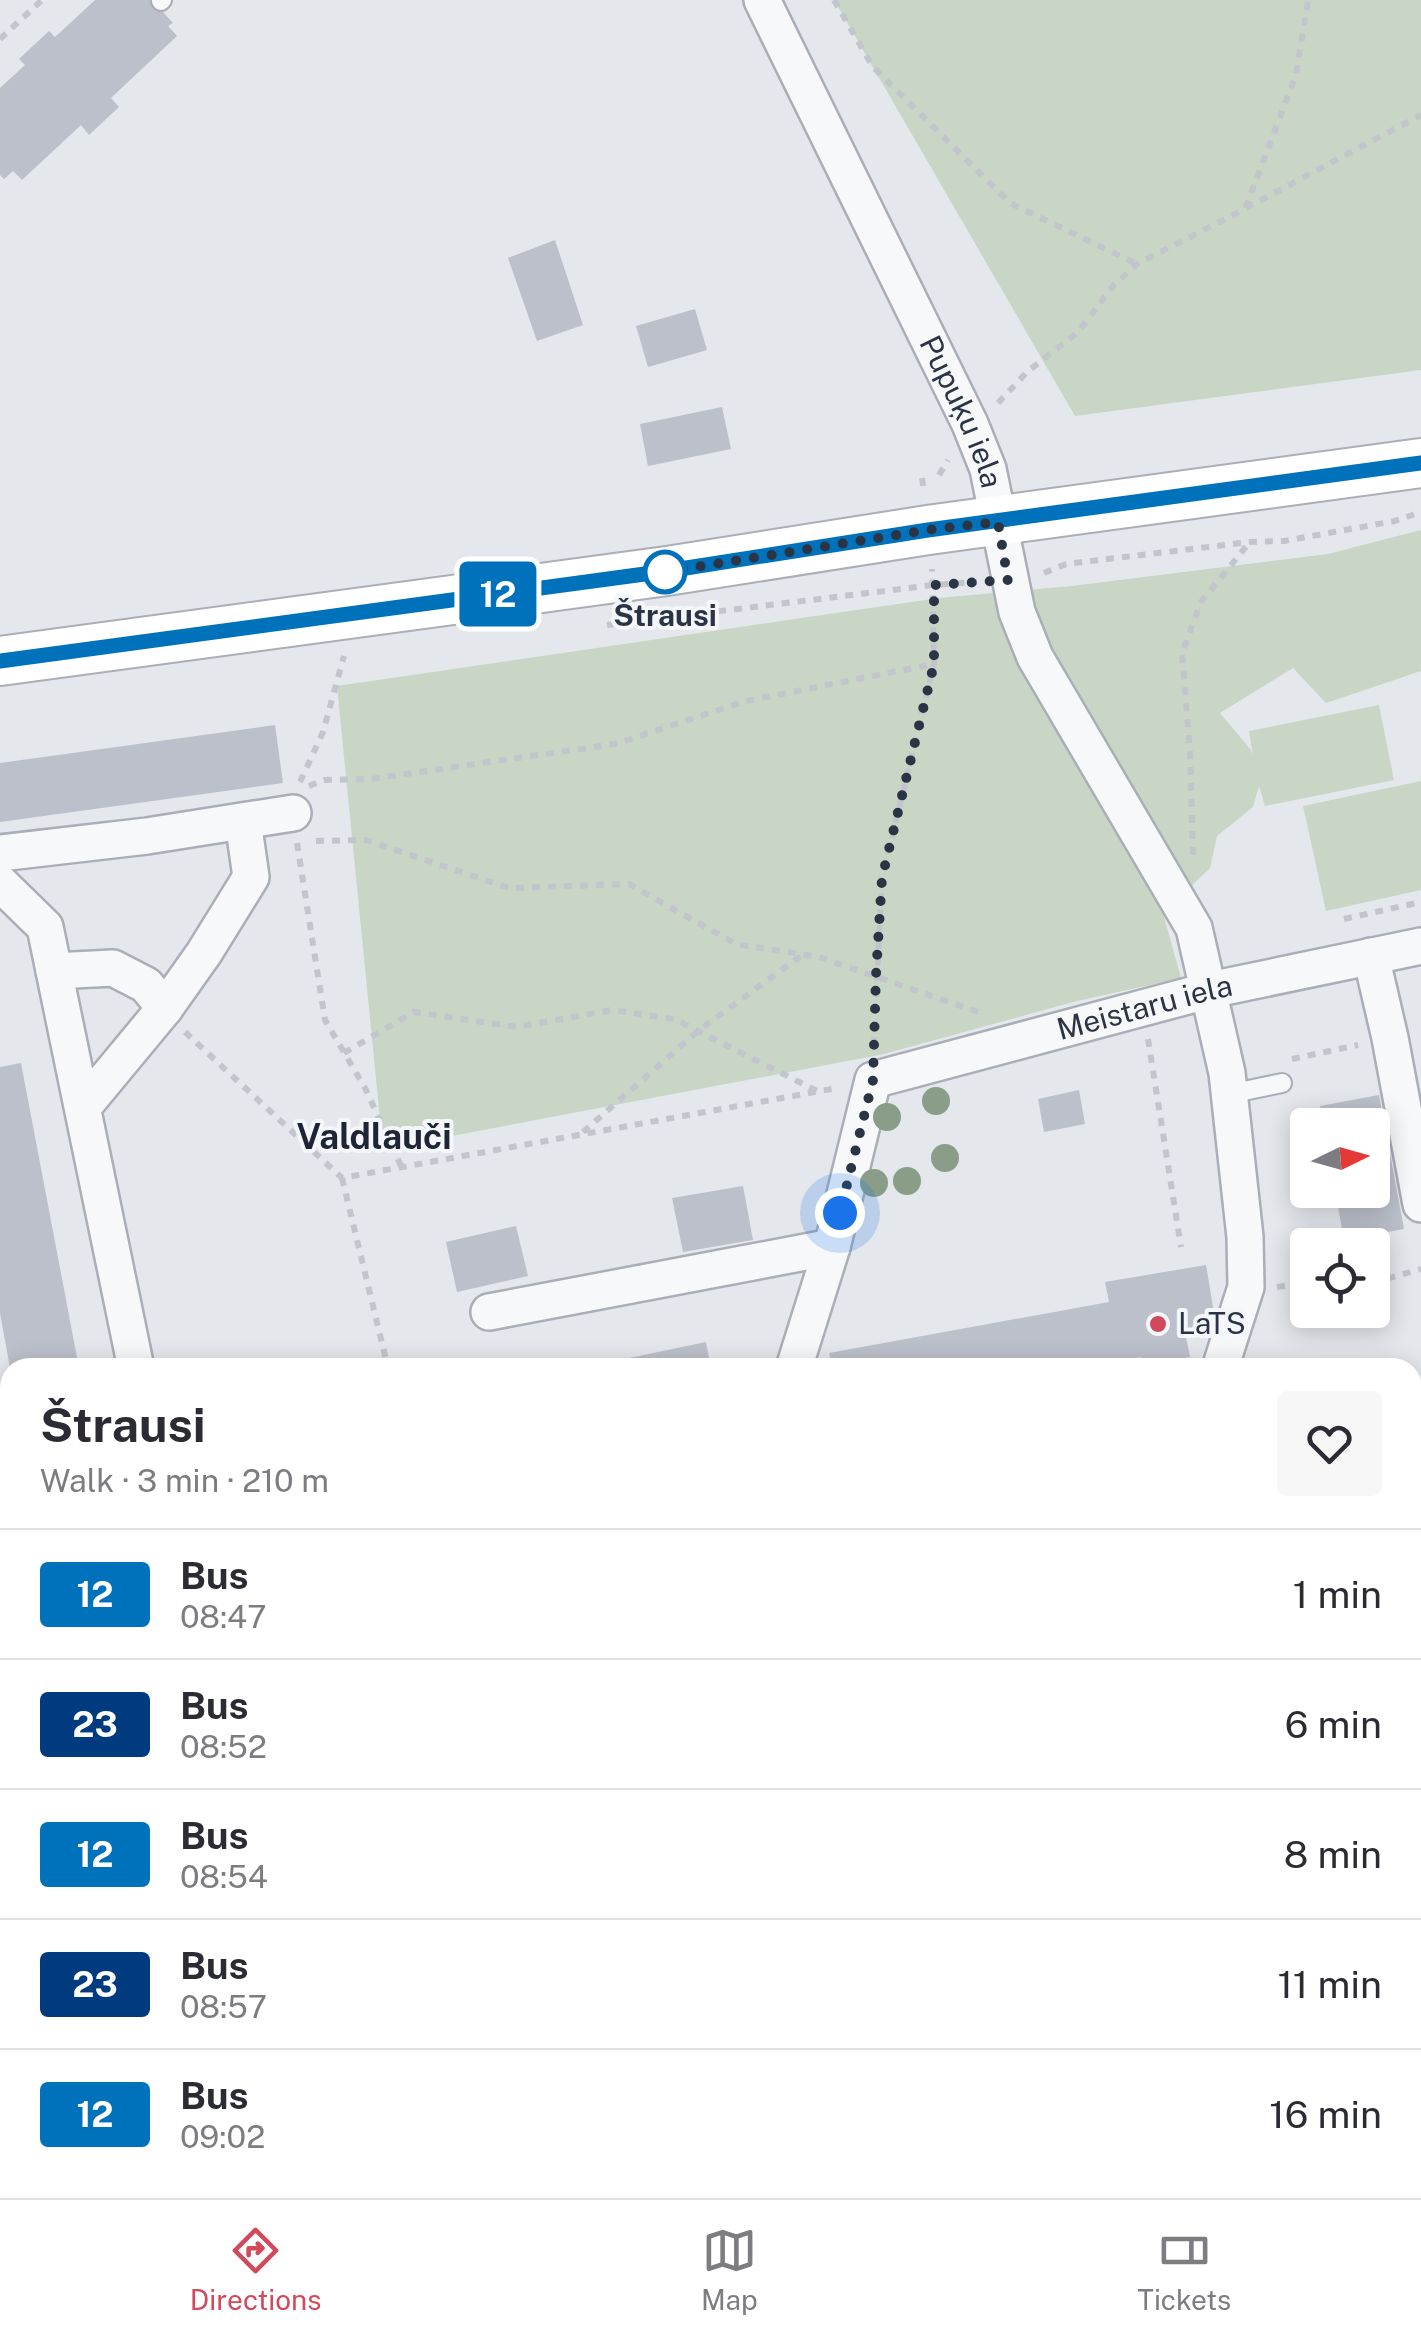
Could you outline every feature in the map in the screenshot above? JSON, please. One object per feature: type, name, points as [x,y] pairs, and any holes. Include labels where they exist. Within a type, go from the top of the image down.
[{"type":"main road","points":[[0,661],[647,574],[928,530],[1421,463]]},
{"type":"street","name":"Pupuķu iela","points":[[762,0],[970,424],[988,468],[1017,612],[1036,656],[1194,928],[1229,1094],[1245,1236],[1246,1287],[1224,1358]]},
{"type":"street","points":[[83,1107],[165,1008],[251,877],[243,821]]},
{"type":"street","points":[[0,854],[243,821],[295,827]]},
{"type":"street","points":[[0,883],[45,927],[134,1358]]},
{"type":"street","name":"Meistaru iela","points":[[873,1080],[1210,990],[1421,946]]},
{"type":"street","points":[[1371,956],[1421,1204]]},
{"type":"street","points":[[54,971],[113,968],[146,985],[165,1008]]},
{"type":"street","points":[[797,1358],[832,1246],[873,1080]]},
{"type":"street","points":[[489,1312],[832,1246]]},
{"type":"lane","points":[[1229,1094],[1282,1083]]},
{"type":"path","points":[[834,0],[872,67],[1010,203],[1137,264]]},
{"type":"path","points":[[1245,209],[1296,75],[1308,0]]},
{"type":"path","points":[[0,39],[38,1]]},
{"type":"path","points":[[970,424],[1078,332],[1113,286],[1137,264],[1421,115]]},
{"type":"path","points":[[599,626],[934,585],[1036,577],[1066,564],[1284,541],[1395,521],[1421,512]]},
{"type":"path","points":[[1194,928],[1190,752],[1182,652],[1201,602],[1250,542]]},
{"type":"path","points":[[342,1178],[873,1080],[882,878],[934,664],[934,585]]},
{"type":"path","points":[[341,657],[323,732],[295,792],[324,780],[371,778],[615,744],[746,701],[934,664]]},
{"type":"path","points":[[402,1168],[365,1088],[325,1020],[295,827],[366,840],[509,888],[630,884],[736,944],[820,957],[1041,1036]]},
{"type":"path","points":[[1344,918],[1421,902]]},
{"type":"path","points":[[579,1136],[698,1032],[803,954]]},
{"type":"path","points":[[165,1008],[186,1033],[342,1178],[386,1358]]},
{"type":"path","points":[[1143,1008],[1181,1248]]},
{"type":"path","points":[[344,1052],[414,1012],[518,1026],[612,1010],[674,1019],[819,1091]]},
{"type":"path","points":[[1282,1083],[1291,1059],[1390,1038]]},
{"type":"path","points":[[1390,1278],[1421,1269]]},
{"type":"green space","points":[[834,0],[1421,0],[1421,370],[1075,416]]},
{"type":"green space","points":[[1421,530],[1421,671],[1326,703],[1293,668],[1220,713],[1253,756],[1249,731],[1379,705],[1394,780],[1265,806],[1259,786],[1253,807],[1217,836],[1210,868],[1163,913],[1181,978],[1073,1002],[884,1054],[383,1149],[337,686],[939,598],[1072,586],[1328,554]]},
{"type":"green space","points":[[1421,781],[1421,890],[1326,911],[1303,806]]},
{"type":"building","points":[[95,0],[152,0],[173,23],[168,26],[177,36],[111,98],[119,107],[89,135],[81,125],[22,180],[13,171],[4,179],[0,175],[0,88],[25,65],[19,59],[49,31],[55,37]]},
{"type":"building","points":[[555,240],[583,325],[537,341],[508,258]]},
{"type":"building","points":[[695,309],[707,350],[648,367],[636,326]]},
{"type":"building","points":[[722,407],[731,449],[648,466],[640,424]]},
{"type":"building","points":[[275,725],[283,783],[0,822],[0,763]]},
{"type":"building","points":[[21,1063],[77,1358],[8,1358],[0,1313],[0,1067]]},
{"type":"building","points":[[1079,1090],[1085,1124],[1044,1132],[1038,1099]]},
{"type":"building","points":[[1379,1095],[1381,1108],[1320,1108]]},
{"type":"building","points":[[1390,1154],[1404,1229],[1342,1228],[1338,1208],[1390,1208]]},
{"type":"building","points":[[743,1186],[753,1240],[683,1252],[672,1198]]},
{"type":"building","points":[[516,1226],[528,1276],[457,1292],[446,1242]]},
{"type":"building","points":[[1206,1265],[1214,1313],[1203,1315],[1205,1334],[1186,1337],[1190,1357],[830,1358],[829,1353],[1109,1302],[1105,1282]]},
{"type":"building","points":[[706,1342],[709,1358],[629,1358]]},
{"type":"bus line","name":"12","points":[[0,661],[1421,463]]},
{"type":"place","name":"Štrausi","points":[[665,572]]},
{"type":"place","name":"LaTS","points":[[1158,1324]]},
{"type":"district","name":"Valdlauči","points":[[374,1137]]},
{"type":"route","points":[[665,572],[998,522],[1008,580],[934,585],[934,664],[882,878],[873,1080],[840,1213]]}]
